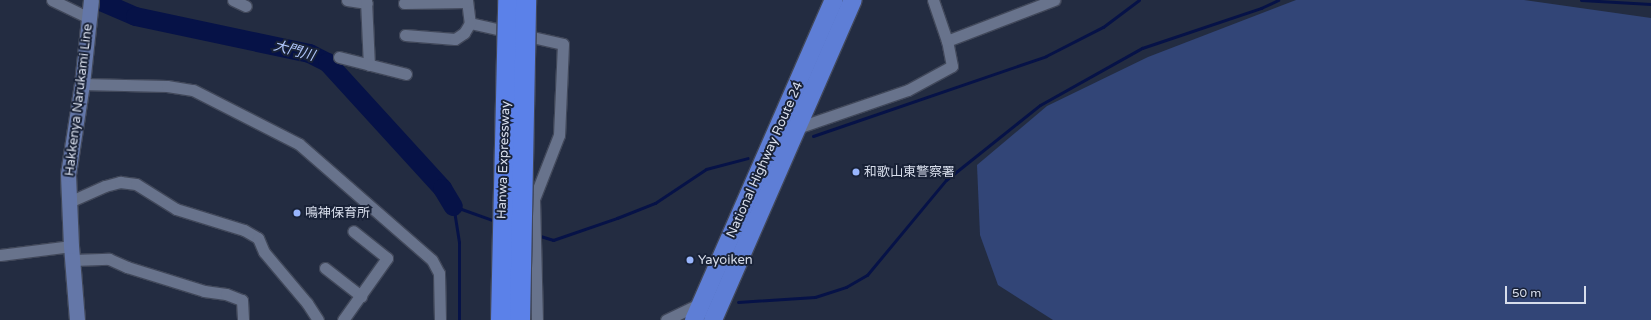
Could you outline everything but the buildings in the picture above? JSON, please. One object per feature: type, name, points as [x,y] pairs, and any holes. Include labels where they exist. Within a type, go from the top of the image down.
[{"type":"highway","name":"Hanwa Expressway","points":[[501,320],[508,0]]},
{"type":"highway","name":"Hanwa Expressway","points":[[520,320],[526,0]]},
{"type":"highway","name":"National Highway Route 24","points":[[694,320],[834,0]]},
{"type":"highway","name":"National Highway Route 24","points":[[713,320],[853,0]]},
{"type":"main road","name":"Hakkenya Narukami Line","points":[[77,320],[71,253],[68,174],[82,84],[90,10]]},
{"type":"street","points":[[52,0],[90,10]]},
{"type":"street","points":[[233,0],[246,6]]},
{"type":"street","points":[[346,0],[366,1],[370,65]]},
{"type":"street","points":[[776,134],[908,90],[950,68],[952,63],[933,0]]},
{"type":"street","points":[[946,41],[1034,4],[1054,0]]},
{"type":"street","points":[[404,3],[467,1],[470,23],[464,33],[455,39],[405,35]]},
{"type":"street","points":[[470,23],[563,44],[559,135],[534,199],[537,320]]},
{"type":"street","points":[[339,57],[406,74]]},
{"type":"street","points":[[82,84],[167,86],[193,90],[299,144],[432,260],[439,273],[440,320]]},
{"type":"street","points":[[69,202],[112,184],[120,182],[136,184],[176,209],[244,230],[258,238],[264,252],[308,303],[318,320]]},
{"type":"street","points":[[343,320],[387,258],[353,231]]},
{"type":"street","points":[[0,255],[71,253],[109,259],[127,267],[204,291],[226,294],[242,300],[244,320]]},
{"type":"street","points":[[325,268],[360,296]]},
{"type":"street","points":[[666,320],[702,302],[726,293]]},
{"type":"shaded area","points":[[1296,0],[1524,0],[1651,18],[1651,320],[1053,320],[998,285],[980,235],[977,165],[1047,106],[1148,57]]},
{"type":"waterway","name":"大門川","points":[[98,0],[135,16],[309,53],[327,62],[442,188],[453,206]]},
{"type":"waterway","points":[[813,136],[1046,56],[1103,27],[1139,0]]},
{"type":"waterway","points":[[738,302],[815,297],[846,287],[867,275],[946,180],[1040,105],[1142,48],[1261,8],[1278,0]]},
{"type":"waterway","points":[[1581,0],[1651,4]]},
{"type":"waterway","points":[[537,235],[553,240],[617,218],[655,203],[706,169],[748,158]]},
{"type":"waterway","points":[[459,320],[459,242],[453,206],[495,221]]},
{"type":"place","name":"和歌山東警察署","points":[[856,172]]},
{"type":"place","name":"鳴神保育所","points":[[297,213]]},
{"type":"place","name":"Yayoiken","points":[[690,260]]}]
